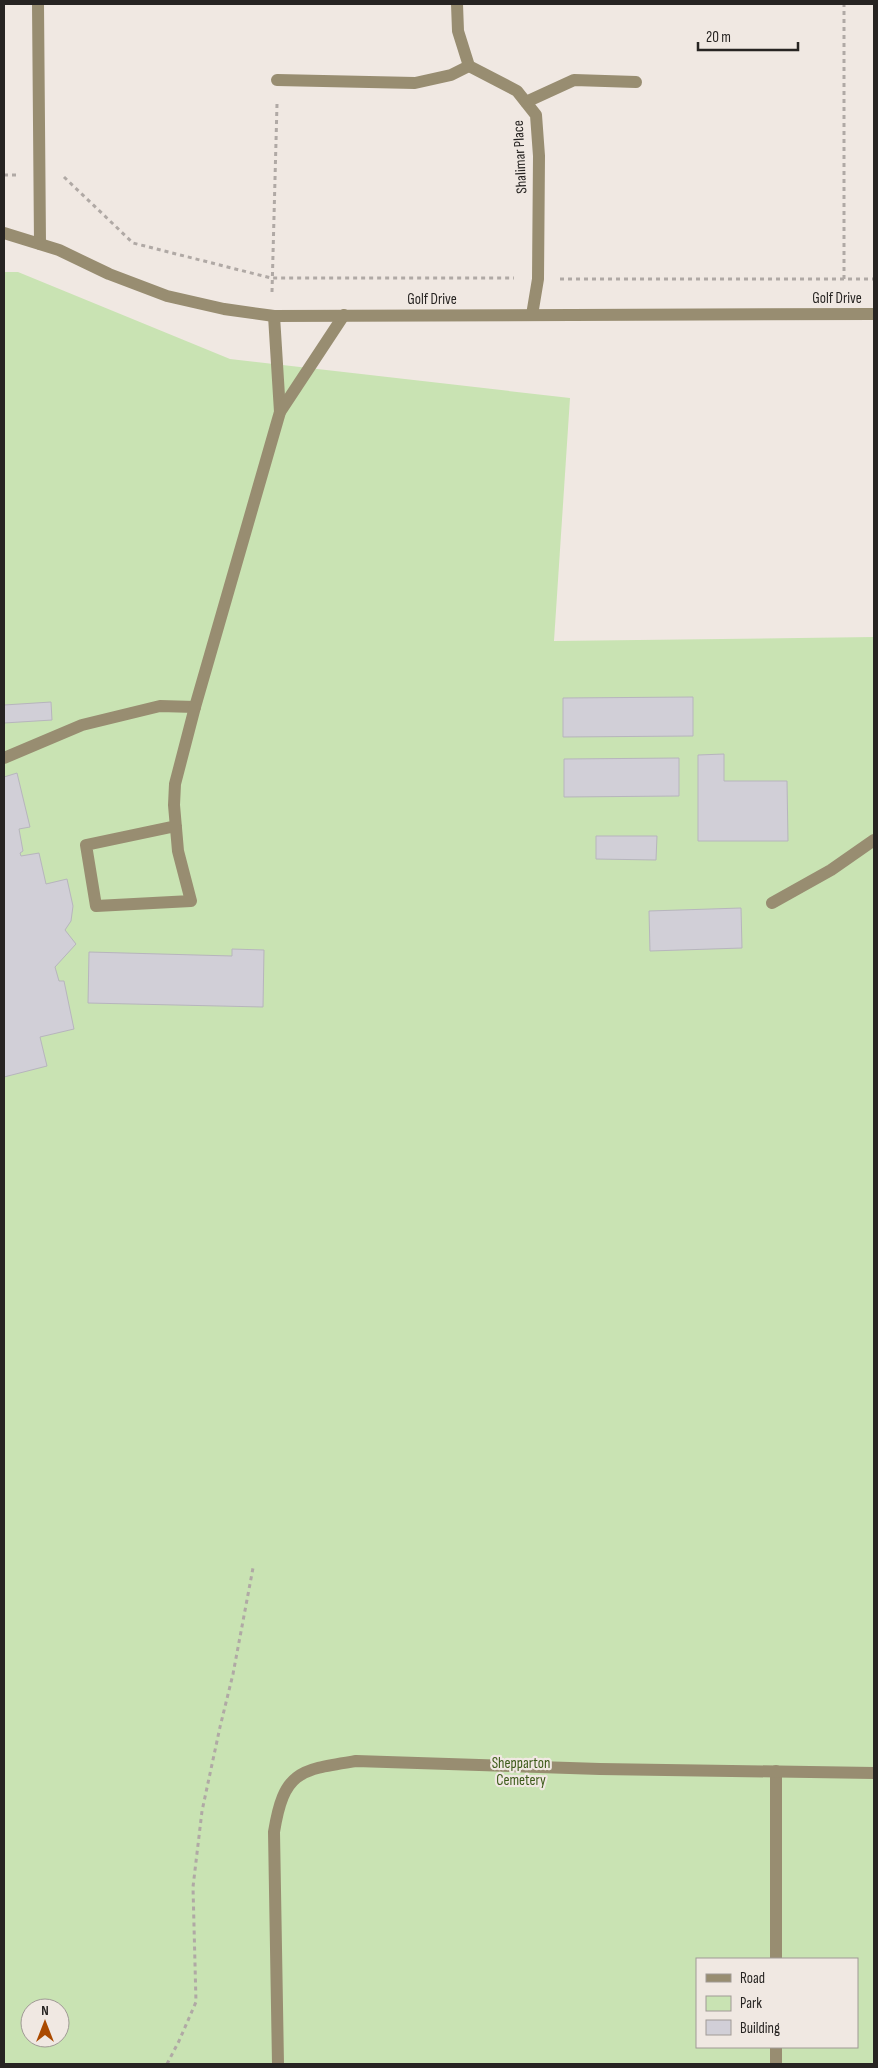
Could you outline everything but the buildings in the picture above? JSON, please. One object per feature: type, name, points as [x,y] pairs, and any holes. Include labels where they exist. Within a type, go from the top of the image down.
[{"type":"street","points":[[38,4],[40,244]]},
{"type":"street","points":[[277,80],[416,83],[451,76],[469,66],[458,31],[457,4]]},
{"type":"street","name":"Shalimar Place","points":[[469,66],[517,91],[536,115],[539,156],[538,278],[532,315]]},
{"type":"street","points":[[526,102],[574,80],[636,82]]},
{"type":"street","name":"Golf Drive","points":[[4,234],[58,250],[109,274],[167,296],[224,309],[274,316],[874,314]]},
{"type":"street","points":[[176,826],[86,845],[96,906],[191,901],[178,851],[174,784],[280,412],[344,315]]},
{"type":"street","points":[[274,316],[280,412]]},
{"type":"street","points":[[4,758],[82,725],[160,706],[195,707]]},
{"type":"street","points":[[772,903],[831,870],[874,840]]},
{"type":"street","points":[[278,2064],[274,1832],[277,1810],[285,1789],[300,1774],[323,1766],[356,1761],[874,1774]]},
{"type":"street","points":[[776,1771],[776,1958]]},
{"type":"street","points":[[776,2048],[776,2064]]},
{"type":"path","points":[[844,4],[844,278]]},
{"type":"path","points":[[274,316],[271,278],[277,80]]},
{"type":"path","points":[[4,175],[61,175],[132,243],[271,278],[874,278]]},
{"type":"path","points":[[167,2064],[180,2041],[196,2002],[194,1887],[202,1811],[233,1674],[253,1568]]},
{"type":"green space","name":"Shepparton Cemetery","points":[[4,272],[18,272],[230,359],[570,398],[554,641],[874,637],[874,2064],[4,2064]]}]
